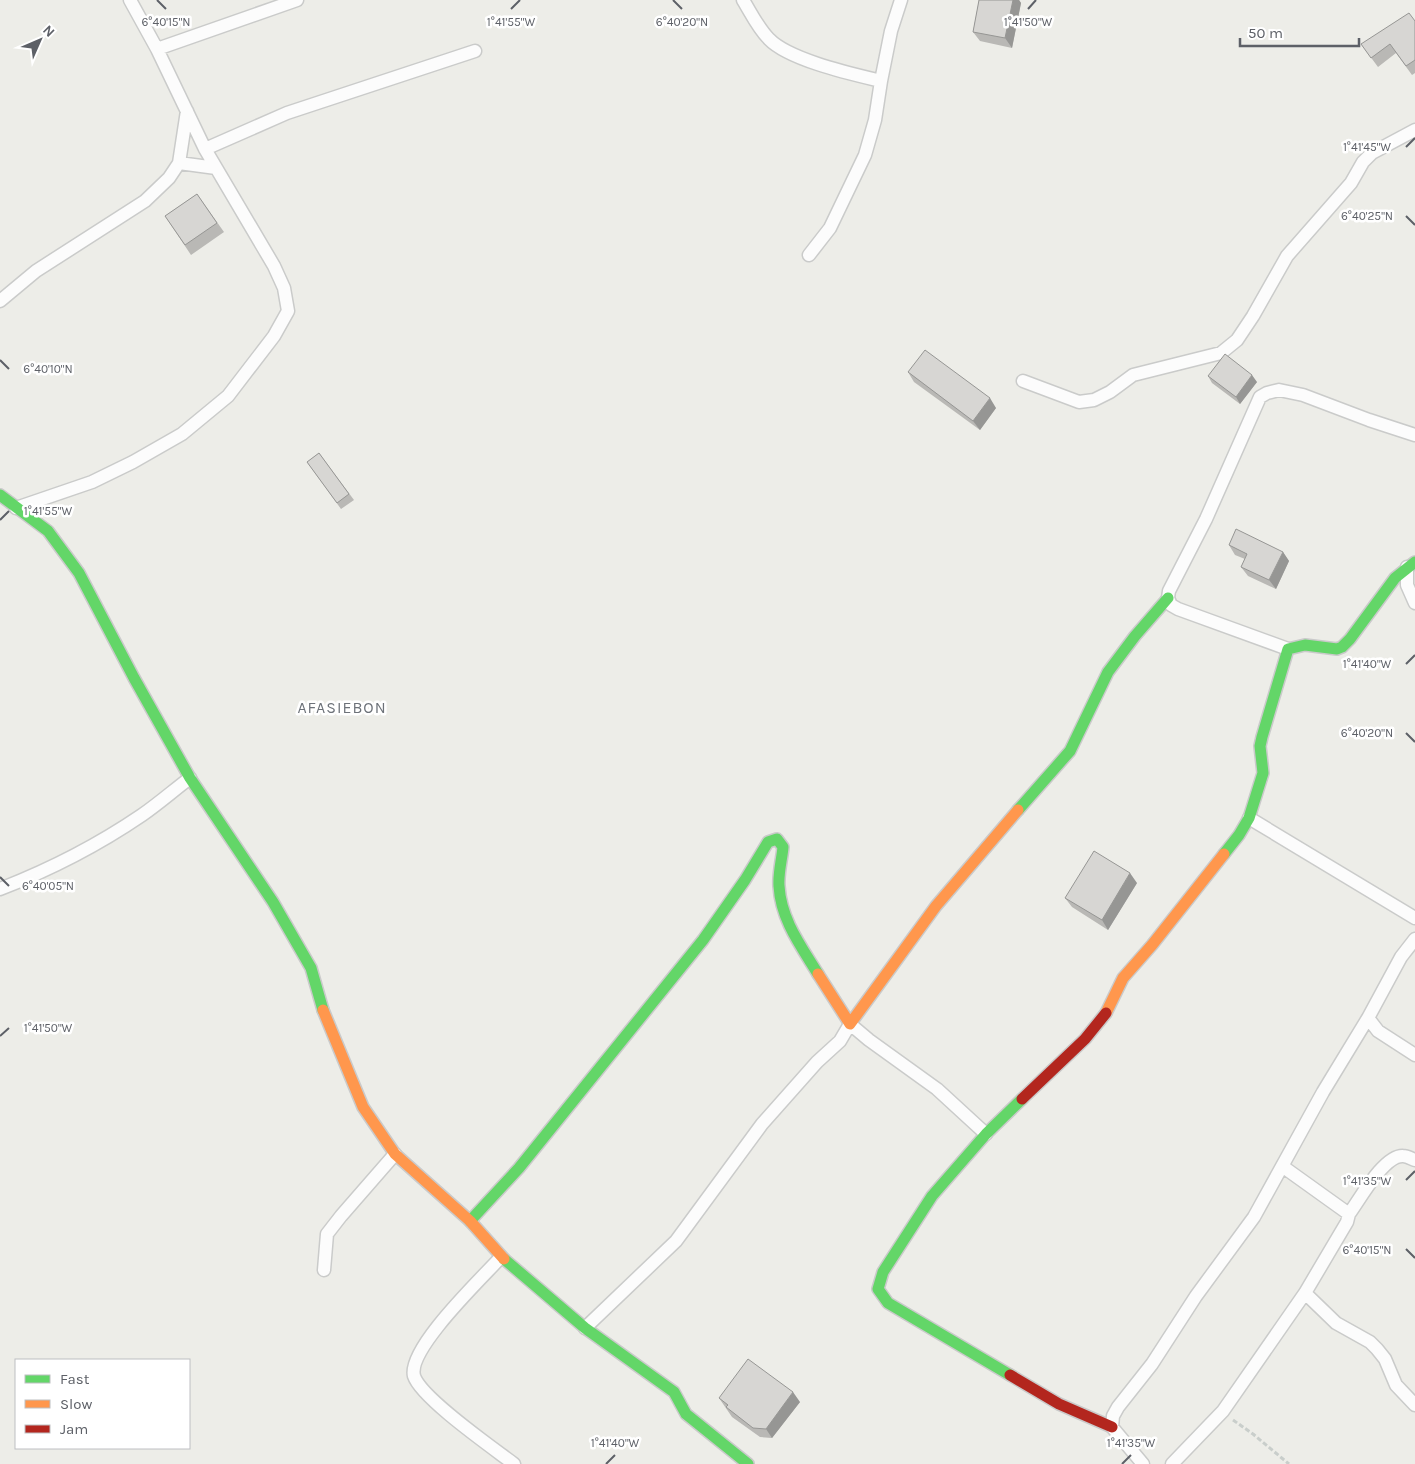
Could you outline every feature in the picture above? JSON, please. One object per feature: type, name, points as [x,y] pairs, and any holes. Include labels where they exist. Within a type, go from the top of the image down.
[{"type":"street","points":[[16,508],[92,482],[133,462],[182,434],[228,396],[274,336],[288,311],[284,288],[274,266],[205,149],[157,49],[130,0]]},
{"type":"street","points":[[157,49],[297,0]]},
{"type":"street","points":[[743,0],[770,40],[784,50],[825,66],[881,81]]},
{"type":"street","points":[[809,255],[830,228],[865,155],[875,120],[891,31],[901,0]]},
{"type":"street","points":[[205,149],[287,113],[475,51]]},
{"type":"street","points":[[0,301],[36,271],[145,201],[169,178],[179,163],[187,110]]},
{"type":"street","points":[[1023,381],[1079,402],[1094,400],[1110,392],[1133,375],[1221,353],[1237,340],[1287,256],[1351,183],[1363,162],[1372,153],[1415,131]]},
{"type":"street","points":[[179,163],[216,168]]},
{"type":"street","points":[[585,1328],[676,1241],[762,1124],[817,1062],[840,1041],[850,1024],[936,906],[1070,751],[1108,672],[1135,636],[1168,598],[1169,591],[1206,519],[1260,398],[1267,393],[1279,390],[1303,395],[1415,435]]},
{"type":"street","points":[[0,495],[48,531],[79,573],[134,678],[190,778],[273,902],[311,968],[325,1017],[363,1107],[395,1154],[470,1221],[501,1257],[585,1328],[674,1392],[686,1414],[748,1464]]},
{"type":"street","points":[[1411,564],[1407,585],[1415,603]]},
{"type":"street","points":[[1143,1464],[1112,1427],[1059,1404],[888,1303],[878,1289],[882,1272],[932,1196],[986,1134],[1090,1033],[1106,1013],[1123,978],[1210,874],[1249,818],[1263,773],[1260,746],[1262,737],[1288,649],[1294,645],[1301,644],[1342,648],[1395,578],[1411,564]]},
{"type":"street","points":[[1168,598],[1178,609],[1288,649]]},
{"type":"street","points":[[0,889],[38,874],[85,849],[142,815],[190,778]]},
{"type":"street","points":[[1249,818],[1415,918]]},
{"type":"street","points":[[470,1221],[519,1168],[703,940],[745,880],[768,842],[777,839],[783,847],[779,885],[783,909],[791,931],[850,1024],[937,1089],[986,1134]]},
{"type":"street","points":[[1112,1427],[1113,1416],[1118,1407],[1152,1364],[1196,1296],[1254,1217],[1401,957],[1415,940]]},
{"type":"street","points":[[1368,1018],[1378,1031],[1415,1055]]},
{"type":"street","points":[[324,1270],[327,1234],[395,1154]]},
{"type":"street","points":[[1172,1464],[1223,1411],[1305,1294],[1347,1222],[1349,1214],[1385,1165],[1403,1156],[1415,1160]]},
{"type":"street","points":[[1282,1166],[1349,1214]]},
{"type":"street","points":[[501,1257],[438,1327],[417,1356],[414,1374],[420,1388],[437,1404],[514,1464]]},
{"type":"street","points":[[1305,1294],[1336,1323],[1370,1342],[1377,1349],[1385,1359],[1396,1385],[1415,1405]]},
{"type":"path","points":[[1223,1411],[1289,1464]]},
{"type":"building","points":[[979,0],[1013,0],[1005,38],[973,32]]},
{"type":"building","points":[[1409,13],[1415,21],[1415,60],[1406,66],[1390,44],[1371,58],[1361,44]]},
{"type":"building","points":[[197,194],[217,223],[185,245],[165,216]]},
{"type":"building","points":[[925,350],[990,398],[973,421],[908,372]]},
{"type":"building","points":[[1225,354],[1252,375],[1236,397],[1208,376]]},
{"type":"building","points":[[319,453],[349,494],[337,503],[307,462]]},
{"type":"building","points":[[1236,529],[1283,552],[1269,580],[1241,567],[1247,554],[1229,545]]},
{"type":"building","points":[[1094,851],[1130,873],[1102,920],[1065,898]]},
{"type":"building","points":[[748,1359],[793,1392],[766,1429],[753,1428],[726,1407],[728,1405],[719,1398]]},
{"type":"traffic: fast","points":[[0,495],[48,531],[79,573],[134,678],[190,778],[273,902],[311,968],[323,1010]]},
{"type":"traffic: fast","points":[[1224,854],[1249,818],[1263,773],[1260,746],[1262,737],[1288,649],[1305,645],[1337,649],[1342,647],[1395,578],[1415,562]]},
{"type":"traffic: fast","points":[[1018,810],[1070,751],[1108,672],[1135,636],[1168,598]]},
{"type":"traffic: fast","points":[[470,1221],[519,1168],[703,940],[745,880],[768,842],[777,839],[783,847],[779,881],[784,910],[793,932],[818,974]]},
{"type":"traffic: fast","points":[[1010,1375],[888,1303],[878,1289],[883,1272],[932,1196],[986,1134],[1022,1099]]},
{"type":"traffic: fast","points":[[504,1259],[585,1328],[674,1392],[686,1414],[748,1464]]},
{"type":"traffic: slow","points":[[818,974],[850,1024],[936,906],[1018,810]]},
{"type":"traffic: slow","points":[[1106,1013],[1123,978],[1152,945],[1224,854]]},
{"type":"traffic: slow","points":[[323,1010],[363,1107],[395,1154],[470,1221],[504,1259]]},
{"type":"traffic: jam","points":[[1022,1099],[1085,1039],[1106,1013]]},
{"type":"traffic: jam","points":[[1010,1375],[1059,1404],[1112,1427]]},
{"type":"district","name":"AFASIEBON","points":[[342,707]]}]
